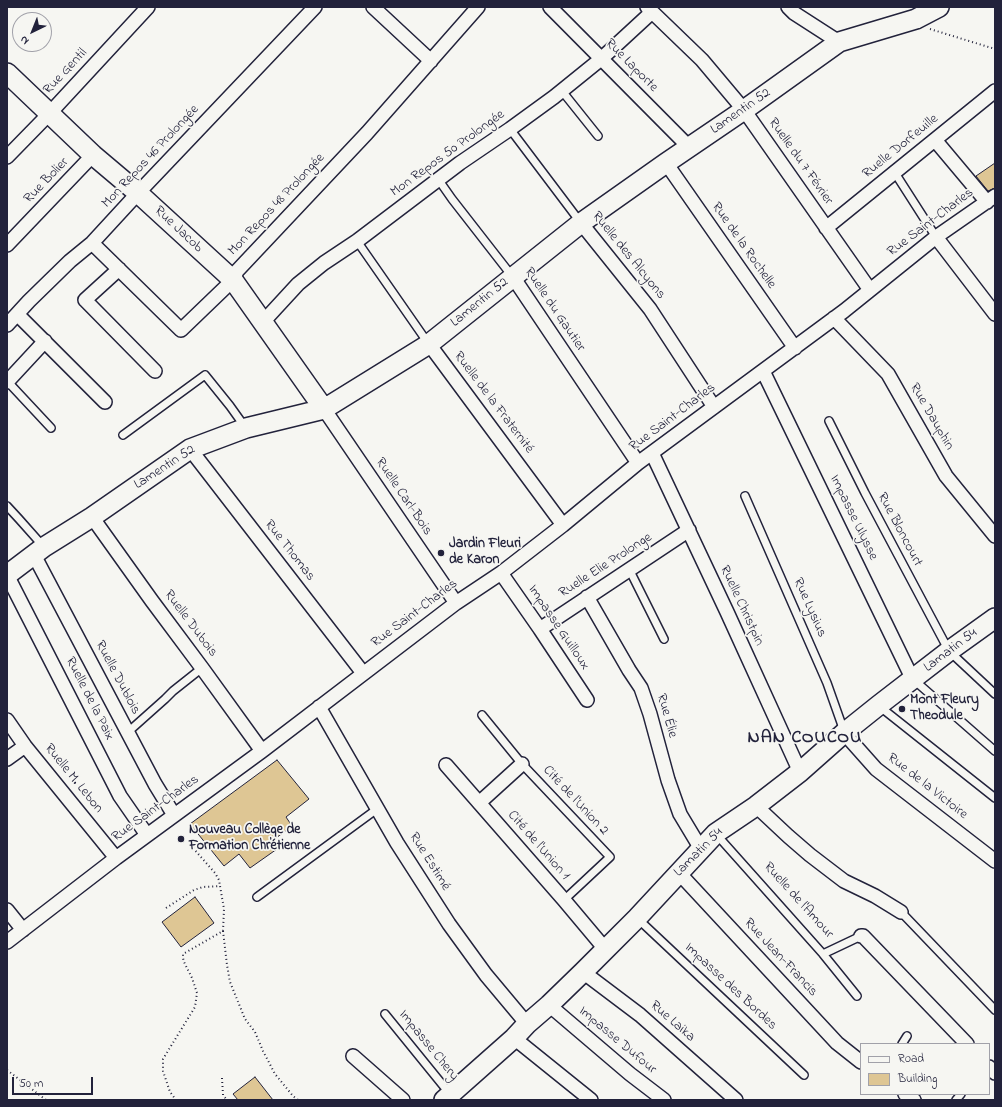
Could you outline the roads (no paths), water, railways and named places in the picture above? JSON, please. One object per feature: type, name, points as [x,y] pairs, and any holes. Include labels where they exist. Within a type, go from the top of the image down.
[{"type":"street","name":"Rue Gentil","points":[[7,157],[148,7]]},
{"type":"street","name":"Mon Repos 46 Prolongée","points":[[7,325],[70,261],[92,242],[315,7]]},
{"type":"street","points":[[373,7],[431,61]]},
{"type":"street","name":"Mon Repos 48 Prolongée","points":[[92,242],[180,330],[233,280],[237,272],[367,133],[478,7]]},
{"type":"street","name":"Rue Laporte","points":[[550,7],[689,147]]},
{"type":"street","points":[[788,7],[794,13],[838,42]]},
{"type":"street","name":"Lamentin 52","points":[[7,575],[39,551],[92,517],[190,449],[246,428],[324,409],[429,344],[581,223],[744,110],[838,42],[916,19],[939,7]]},
{"type":"street","name":"Mon Repos 50 Prolongée","points":[[263,322],[298,284],[324,263],[357,241],[460,163],[510,129],[601,59],[649,9]]},
{"type":"street","name":"Ruelle du 7 Février","points":[[649,9],[702,60],[744,110],[870,290]]},
{"type":"street","name":"Rue Jacob","points":[[7,73],[93,156],[138,193],[233,280],[324,409]]},
{"type":"street","name":"Ruelle Dorfeuille","points":[[826,228],[995,91]]},
{"type":"street","points":[[935,140],[991,199]]},
{"type":"street","name":"Rue Bolier","points":[[7,245],[93,156]]},
{"type":"street","name":"Rue de la Rochelle","points":[[666,163],[795,348]]},
{"type":"street","name":"Rue Saint-Charles","points":[[7,942],[116,858],[262,751],[456,603],[501,573],[563,525],[638,463],[795,348],[936,237],[991,199]]},
{"type":"street","name":"Ruelle des Alcyons","points":[[581,223],[650,309],[714,407]]},
{"type":"street","points":[[936,237],[995,314]]},
{"type":"street","points":[[119,269],[85,300],[155,371]]},
{"type":"street","name":"Ruelle du Gautier","points":[[512,277],[638,463]]},
{"type":"street","points":[[17,314],[105,402]]},
{"type":"street","name":"Rue Dauphin","points":[[834,318],[888,374],[946,476],[995,536]]},
{"type":"street","points":[[7,382],[45,341]]},
{"type":"street","name":"Ruelle de la Fraternité","points":[[429,344],[563,525]]},
{"type":"street","name":"Impasse Ulysse","points":[[763,371],[913,680]]},
{"type":"street","name":"Ruelle Carl-Bois","points":[[324,409],[456,603]]},
{"type":"street","name":"Rue Thomas","points":[[190,449],[363,673]]},
{"type":"street","name":"Ruelle Christpin","points":[[652,453],[800,772]]},
{"type":"street","name":"Ruelle Dubois","points":[[92,517],[262,751]]},
{"type":"street","name":"Ruelle Elie Prolonge","points":[[540,629],[689,530]]},
{"type":"street","name":"Ruelle Dublois","points":[[39,551],[128,732],[155,784],[174,815]]},
{"type":"street","name":"Impasse Guilloux","points":[[501,573],[587,700]]},
{"type":"street","name":"Ruelle de la Paix","points":[[7,575],[120,796],[147,835]]},
{"type":"street","name":"Rue Élie","points":[[587,597],[641,688],[650,714],[668,780],[680,814],[701,849]]},
{"type":"street","name":"Lamatin 54","points":[[447,1097],[514,1038],[606,950],[716,833],[756,806],[800,772],[844,733],[879,705],[995,618]]},
{"type":"street","name":"Rue Estimé","points":[[319,707],[397,843],[449,924],[486,975],[527,1024]]},
{"type":"street","name":"Ruelle M. Lebon","points":[[7,720],[25,746],[116,858]]},
{"type":"street","name":"Rue de la Victoire","points":[[844,733],[876,769],[995,860]]},
{"type":"street","points":[[7,759],[25,746]]},
{"type":"street","points":[[479,803],[522,764]]},
{"type":"street","name":"Cité de l'Union 1","points":[[446,765],[606,950]]},
{"type":"street","points":[[756,806],[810,855],[844,881],[875,896],[901,912]]},
{"type":"street","name":"Rue Jean-Francis","points":[[679,873],[837,1043],[860,1061]]},
{"type":"street","points":[[7,910],[23,930]]},
{"type":"street","name":"Ruelle de l'Amour","points":[[861,936],[863,936],[967,1043]]},
{"type":"street","name":"Rue Laika","points":[[583,972],[640,1015],[736,1100]]},
{"type":"street","name":"Impasse Dufour","points":[[549,1005],[664,1100]]},
{"type":"street","points":[[514,1038],[591,1100]]},
{"type":"street","points":[[352,1056],[403,1100]]},
{"type":"lane","points":[[562,90],[598,136]]},
{"type":"lane","name":"Ruelle des Alcyons","points":[[510,129],[581,223]]},
{"type":"lane","points":[[895,172],[936,237]]},
{"type":"lane","name":"Ruelle du Gautier","points":[[438,179],[512,277]]},
{"type":"lane","name":"Ruelle de la Fraternité","points":[[357,241],[429,344]]},
{"type":"lane","points":[[123,435],[204,375],[246,428]]},
{"type":"lane","points":[[7,382],[51,428]]},
{"type":"lane","name":"Rue Bloncourt","points":[[829,421],[864,494],[949,651],[995,694]]},
{"type":"lane","name":"Rue Lysius","points":[[745,496],[827,683],[844,733]]},
{"type":"lane","points":[[7,506],[19,519],[39,551]]},
{"type":"lane","points":[[629,569],[664,639]]},
{"type":"lane","points":[[128,732],[173,691],[202,668]]},
{"type":"lane","points":[[913,680],[995,751]]},
{"type":"lane","points":[[879,705],[995,798]]},
{"type":"lane","name":"Cité de l'Union 2","points":[[482,715],[522,764],[610,857],[564,900]]},
{"type":"lane","points":[[257,898],[377,809]]},
{"type":"lane","name":"Ruelle de l'Amour","points":[[716,833],[823,954],[861,936]]},
{"type":"lane","points":[[901,912],[995,1010]]},
{"type":"lane","name":"Impasse des Bordes","points":[[637,918],[804,1076]]},
{"type":"lane","points":[[823,954],[857,996]]},
{"type":"lane","name":"Impasse Chery","points":[[386,1014],[447,1097]]},
{"type":"lane","points":[[903,1043],[907,1036]]},
{"type":"place","name":"Jardin Fleuri de Karon","points":[[441,553]]},
{"type":"place","name":"Mont Fleury Theodule","points":[[902,709]]},
{"type":"place","name":"Nouveau Collège de Formation Chrétienne","points":[[181,839]]},
{"type":"district","name":"NAN COUCOU","points":[[805,739]]}]
